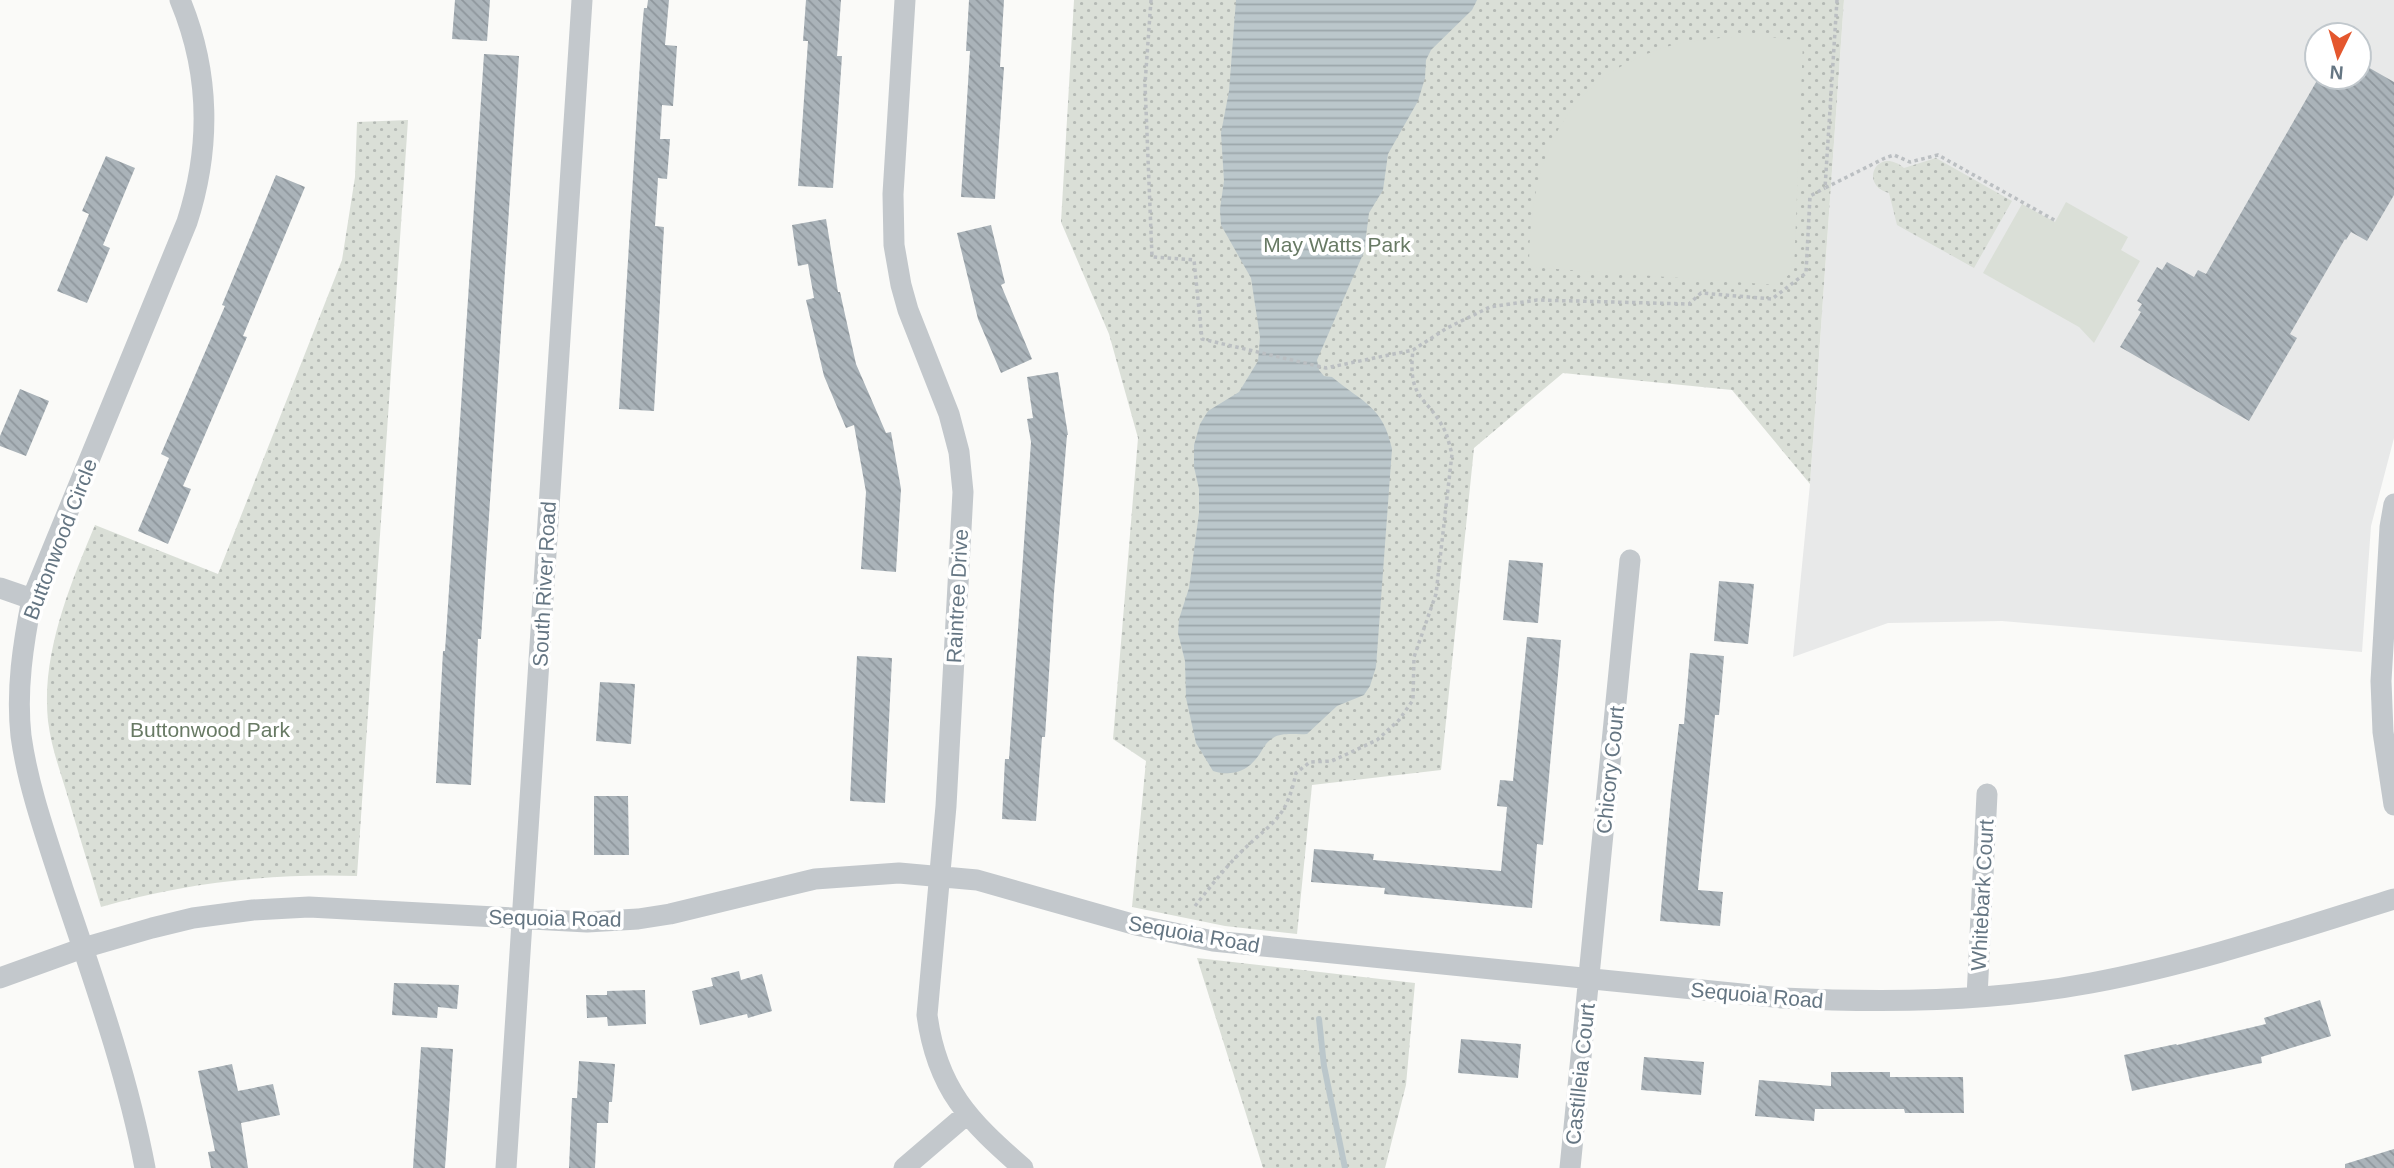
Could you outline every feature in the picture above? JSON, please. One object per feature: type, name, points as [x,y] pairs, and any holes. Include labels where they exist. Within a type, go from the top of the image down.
[{"type":"street","name":"Buttonwood Circle","points":[[145,1168],[138,1126],[37,801],[21,733],[20,705],[23,641],[32,599],[195,197],[205,141],[205,113],[197,51],[180,0]]},
{"type":"street","name":"South River Road","points":[[506,1168],[582,0]]},
{"type":"street","name":"Raintree Drive","points":[[905,0],[893,194],[894,245],[908,310],[949,414],[959,452],[963,492],[946,806],[927,1015],[930,1041],[947,1085],[987,1137],[1023,1168]]},
{"type":"street","points":[[2394,504],[2388,554],[2381,681],[2383,732],[2394,805]]},
{"type":"street","name":"Chicory Court","points":[[1589,979],[1630,560]]},
{"type":"street","points":[[0,588],[32,599]]},
{"type":"street","name":"Whitebark Court","points":[[1977,997],[1987,794]]},
{"type":"street","name":"Sequoia Road","points":[[0,978],[83,948],[193,918],[283,907],[363,908],[587,922],[638,919],[683,911],[815,879],[899,873],[977,880],[1122,922],[1213,941],[1829,1001],[1926,1001],[2091,983],[2186,962],[2394,899]]},
{"type":"street","name":"Castilleia Court","points":[[1570,1168],[1589,979]]},
{"type":"street","points":[[904,1168],[967,1114]]},
{"type":"path","points":[[1151,0],[1145,83],[1152,257],[1194,260],[1202,340],[1326,368],[1413,350],[1447,328],[1490,307],[1537,300],[1689,303],[1701,293],[1772,299],[1806,272],[1810,196],[1894,155],[1910,163],[1938,155],[2056,221]]},
{"type":"path","points":[[1825,188],[1837,0]]},
{"type":"path","points":[[1195,906],[1221,873],[1270,828],[1283,812],[1293,789],[1296,773],[1310,762],[1332,761],[1377,740],[1399,720],[1413,700],[1414,657],[1436,594],[1452,454],[1445,432],[1415,392],[1411,373],[1413,350]]},
{"type":"shaded area","points":[[1236,0],[1477,0],[1472,10],[1431,50],[1426,60],[1425,78],[1418,101],[1388,154],[1383,190],[1369,213],[1364,252],[1317,360],[1319,370],[1324,376],[1332,377],[1377,414],[1392,449],[1376,667],[1370,686],[1364,695],[1337,706],[1307,734],[1277,736],[1267,743],[1246,768],[1225,773],[1213,771],[1196,743],[1186,698],[1185,661],[1178,633],[1179,619],[1189,588],[1199,513],[1194,445],[1200,424],[1208,411],[1239,392],[1258,361],[1260,337],[1251,278],[1221,225],[1220,209],[1224,181],[1221,133],[1229,91]]},
{"type":"shaded area","points":[[1844,0],[2394,0],[2394,438],[2371,526],[2362,652],[2002,621],[1888,623],[1793,657],[1810,484]]},
{"type":"green space","name":"May Watts Park","points":[[1074,0],[1844,0],[1810,484],[1732,390],[1563,373],[1474,448],[1441,770],[1312,785],[1297,934],[1225,926],[1132,907],[1146,761],[1113,739],[1138,438],[1109,334],[1061,222]]},
{"type":"green space","points":[[1732,37],[1803,41],[1794,270],[1777,285],[1529,267],[1536,194],[1544,162],[1557,132],[1575,106],[1598,82],[1627,63],[1671,46]]},
{"type":"green space","name":"Buttonwood Park","points":[[408,120],[357,876],[292,876],[228,881],[101,907],[56,758],[48,721],[47,696],[53,645],[76,572],[95,525],[218,574],[342,260],[355,177],[357,122]]},
{"type":"green space","points":[[1936,158],[2012,201],[1974,268],[1897,225],[1889,193],[1874,182],[1875,169],[1886,161],[1904,168]]},
{"type":"green space","points":[[2066,202],[2128,237],[2121,250],[2140,261],[2094,343],[2079,327],[1983,273],[2022,204],[2055,222]]},
{"type":"green space","points":[[1197,958],[1415,983],[1406,1085],[1385,1168],[1263,1168]]},
{"type":"building","points":[[455,0],[490,0],[487,41],[452,39]]},
{"type":"building","points":[[648,0],[669,0],[665,45],[677,46],[673,106],[662,105],[660,139],[670,139],[667,179],[658,178],[655,226],[664,227],[654,411],[619,409],[642,29],[644,8],[647,8]]},
{"type":"building","points":[[806,0],[841,0],[837,56],[842,56],[833,188],[798,186],[808,41],[803,41]]},
{"type":"building","points":[[969,0],[1004,0],[1000,67],[1004,67],[995,199],[961,197],[970,51],[966,51]]},
{"type":"building","points":[[484,54],[519,56],[481,639],[478,639],[471,785],[436,783]]},
{"type":"building","points":[[2373,70],[2394,82],[2394,195],[2367,241],[2351,232],[2345,239],[2290,334],[2297,338],[2249,421],[2120,347],[2141,312],[2138,310],[2142,304],[2137,301],[2157,267],[2162,270],[2167,262],[2194,277],[2198,270],[2206,274],[2311,91],[2373,91]]},
{"type":"building","points":[[106,156],[135,168],[103,245],[110,248],[87,303],[57,291],[89,214],[82,211]]},
{"type":"building","points":[[276,175],[305,187],[243,336],[247,337],[183,486],[191,489],[168,544],[138,531],[169,458],[161,454],[225,306],[222,305]]},
{"type":"building","points":[[826,219],[838,292],[856,364],[886,433],[891,432],[901,489],[896,572],[861,569],[866,492],[854,425],[846,428],[824,376],[806,300],[814,298],[808,264],[798,266],[792,225]]},
{"type":"building","points":[[991,225],[1005,283],[1001,285],[1032,359],[1001,373],[978,319],[957,233]]},
{"type":"building","points":[[1058,372],[1068,435],[1036,821],[1002,819],[1005,759],[1009,759],[1031,442],[1027,419],[1033,418],[1027,377]]},
{"type":"building","points":[[20,389],[49,401],[26,456],[0,446],[0,436]]},
{"type":"building","points":[[1509,560],[1543,563],[1538,623],[1503,620]]},
{"type":"building","points":[[1719,581],[1754,584],[1748,644],[1714,641]]},
{"type":"building","points":[[1527,637],[1561,640],[1543,845],[1537,844],[1532,908],[1384,894],[1385,888],[1311,882],[1314,849],[1374,854],[1373,860],[1501,871],[1507,807],[1497,806],[1500,780],[1513,781]]},
{"type":"building","points":[[1690,653],[1724,656],[1719,715],[1715,715],[1698,890],[1723,892],[1720,926],[1660,921],[1679,724],[1684,724]]},
{"type":"building","points":[[857,656],[892,658],[885,803],[850,801]]},
{"type":"building","points":[[600,682],[635,684],[631,744],[596,741]]},
{"type":"building","points":[[594,796],[628,796],[629,855],[594,855]]},
{"type":"building","points":[[739,971],[741,980],[762,974],[772,1011],[748,1018],[747,1014],[700,1025],[692,991],[713,986],[711,978]]},
{"type":"building","points":[[394,983],[459,985],[457,1009],[438,1007],[437,1018],[392,1015]]},
{"type":"building","points":[[645,990],[646,1024],[608,1026],[607,1017],[587,1018],[586,995],[607,995],[607,991]]},
{"type":"building","points":[[2320,1000],[2331,1036],[2261,1057],[2262,1063],[2132,1091],[2124,1055],[2266,1024],[2264,1018]]},
{"type":"building","points":[[1461,1039],[1521,1044],[1518,1078],[1458,1073]]},
{"type":"building","points":[[421,1047],[453,1049],[445,1168],[413,1168]]},
{"type":"building","points":[[1644,1057],[1704,1062],[1701,1095],[1641,1090]]},
{"type":"building","points":[[579,1061],[615,1064],[608,1123],[597,1123],[595,1168],[569,1168],[572,1098],[577,1098]]},
{"type":"building","points":[[232,1064],[238,1091],[273,1084],[280,1115],[241,1123],[248,1168],[211,1168],[208,1152],[215,1151],[198,1071]]},
{"type":"building","points":[[1831,1072],[1890,1072],[1890,1077],[1963,1077],[1964,1113],[1905,1113],[1904,1109],[1815,1109],[1814,1121],[1755,1116],[1759,1080],[1831,1086]]},
{"type":"building","points":[[2394,1149],[2394,1168],[2345,1168],[2345,1164]]},
{"type":"waterway","points":[[1319,1019],[1324,1066],[1345,1168]]}]
